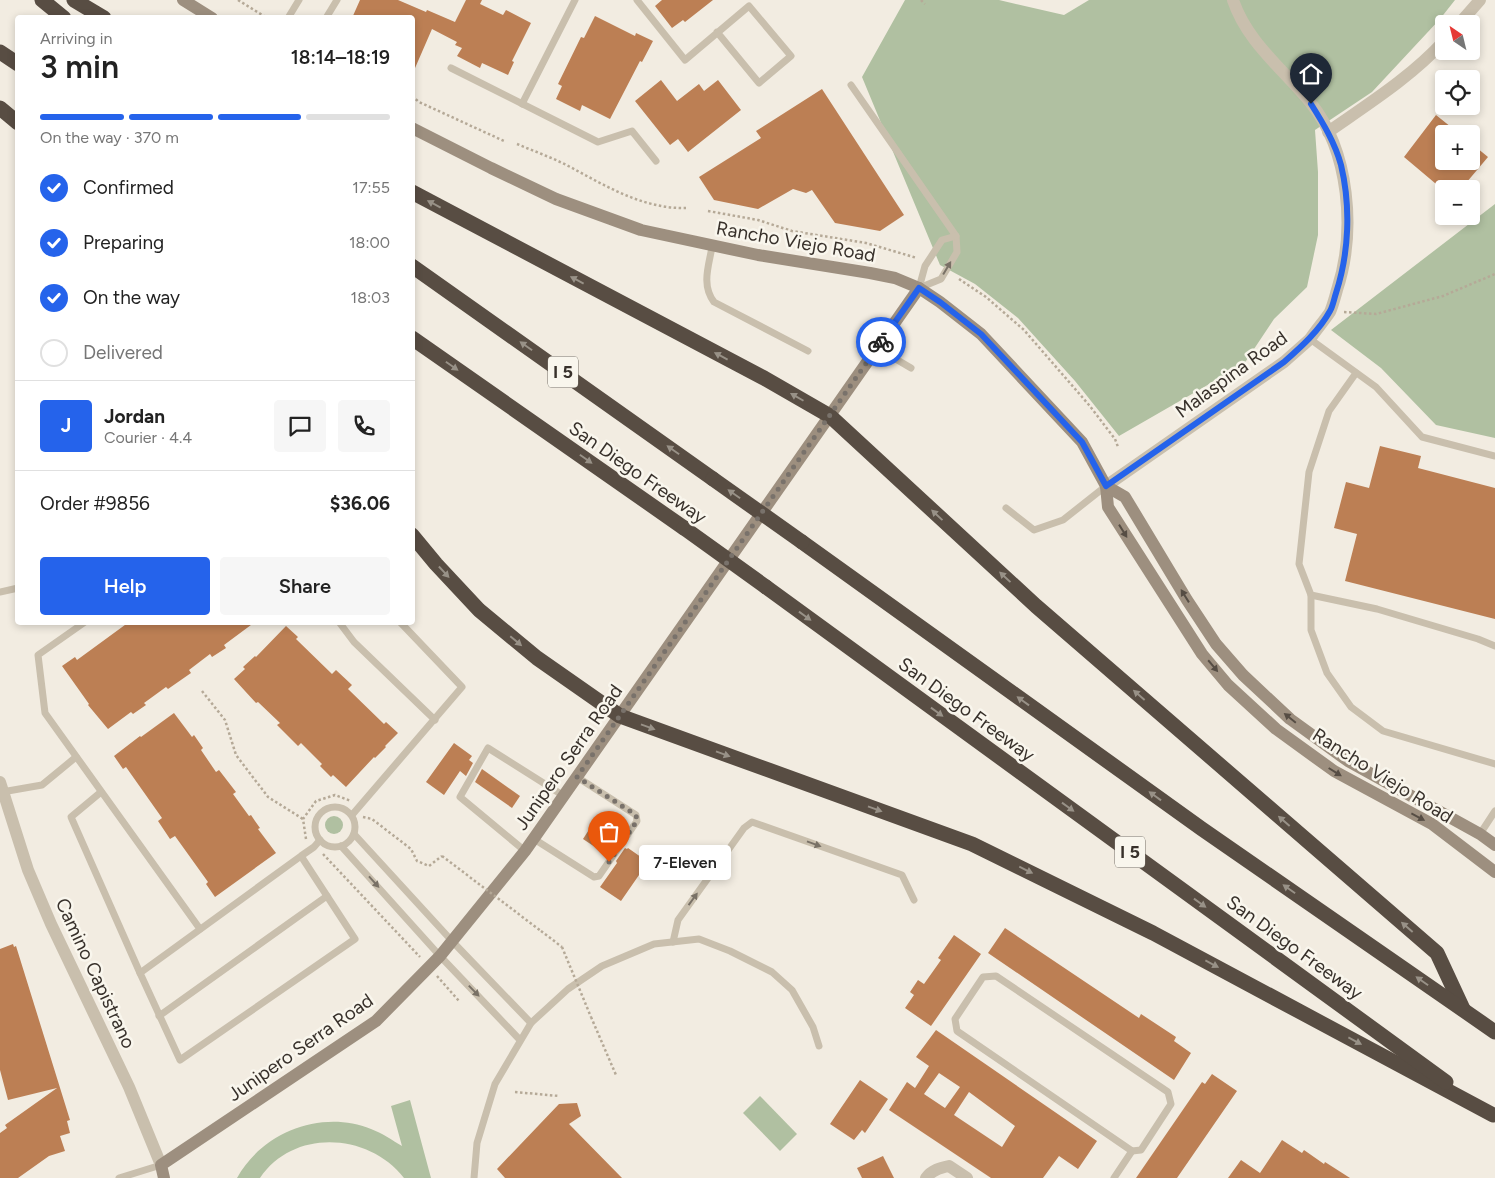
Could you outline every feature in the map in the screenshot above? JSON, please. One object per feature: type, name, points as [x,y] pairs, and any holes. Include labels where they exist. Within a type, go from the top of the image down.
[{"type":"highway","points":[[42,0],[60,15]]},
{"type":"highway","points":[[74,0],[99,15]]},
{"type":"highway","points":[[0,52],[15,62]]},
{"type":"highway","points":[[0,108],[15,120]]},
{"type":"highway","points":[[415,194],[764,378],[830,416],[1036,606],[1437,953],[1463,1008]]},
{"type":"highway","name":"San Diego Freeway","points":[[415,268],[802,542],[1202,829],[1463,1008],[1495,1032]]},
{"type":"highway","name":"San Diego Freeway","points":[[415,340],[684,528],[1494,1116]]},
{"type":"highway","points":[[415,539],[479,610],[537,658],[620,716],[972,844],[1153,933],[1494,1116]]},
{"type":"main road","points":[[183,0],[207,15]]},
{"type":"main road","name":"Rancho Viejo Road","points":[[415,130],[556,199],[641,230],[712,246],[879,274],[895,278],[919,288],[940,302],[981,334],[1082,442],[1106,486],[1108,507],[1202,654],[1228,685],[1276,729],[1334,771],[1432,824],[1495,872]]},
{"type":"main road","name":"Junipero Serra Road","points":[[161,1165],[376,1021],[440,956],[534,839],[919,288]]},
{"type":"main road","name":"Rancho Viejo Road","points":[[1106,486],[1125,497],[1216,644],[1243,675],[1290,718],[1348,761],[1480,834],[1495,845]]},
{"type":"main road","points":[[1469,852],[1480,834]]},
{"type":"main road","name":"Camino Capistrano","points":[[161,1165],[164,1178]]},
{"type":"street","name":"Malaspina Road","points":[[1106,486],[1284,362],[1310,339],[1330,311],[1340,281],[1346,252],[1346,189],[1340,164],[1328,132],[1311,104],[1261,49],[1237,14],[1233,0]]},
{"type":"street","points":[[1467,15],[1480,0]]},
{"type":"street","points":[[1328,132],[1373,101],[1435,50]]},
{"type":"street","name":"Camino Capistrano","points":[[1,789],[28,870],[51,924],[129,1087],[161,1165]]},
{"type":"street","points":[[926,1178],[939,1168],[949,1166],[967,1178]]},
{"type":"lane","points":[[290,15],[299,0]]},
{"type":"lane","points":[[328,15],[337,0]]},
{"type":"lane","points":[[522,104],[575,0]]},
{"type":"lane","points":[[637,0],[685,60],[717,32],[750,6],[791,56],[759,83],[717,32]]},
{"type":"lane","points":[[450,68],[598,142],[632,131],[656,161]]},
{"type":"lane","points":[[851,85],[956,236],[957,252],[941,279],[919,288]]},
{"type":"lane","points":[[919,288],[925,266],[942,240],[956,236]]},
{"type":"lane","points":[[712,246],[706,289],[714,302],[808,351]]},
{"type":"lane","points":[[1310,339],[1376,388],[1422,437],[1495,456]]},
{"type":"lane","points":[[877,348],[911,368]]},
{"type":"lane","points":[[1356,373],[1329,411],[1309,472],[1299,564],[1311,595],[1311,630],[1327,673],[1351,707],[1383,731],[1495,764]]},
{"type":"lane","points":[[1006,508],[1034,530],[1062,520],[1106,486]]},
{"type":"lane","points":[[0,592],[15,589]]},
{"type":"lane","points":[[1311,595],[1377,609],[1478,639],[1495,646]]},
{"type":"lane","points":[[81,625],[38,656],[45,713],[200,929]]},
{"type":"lane","points":[[341,625],[354,642],[435,720]]},
{"type":"lane","points":[[352,815],[462,687],[403,625]]},
{"type":"lane","points":[[525,851],[460,797],[488,748],[564,796]]},
{"type":"lane","points":[[1,789],[42,785],[76,757]]},
{"type":"lane","points":[[534,839],[594,877],[599,876],[637,821],[637,818],[636,815],[577,777]]},
{"type":"lane","points":[[102,792],[71,817],[180,1060],[355,939],[301,856]]},
{"type":"lane","points":[[336,806],[345,809],[352,815],[355,824],[354,834],[349,841],[341,846],[326,845],[315,832],[315,822],[319,814],[327,808],[336,806]]},
{"type":"lane","points":[[1480,834],[1495,811]]},
{"type":"lane","points":[[673,942],[678,920],[744,828],[752,822],[902,875],[914,900]]},
{"type":"lane","points":[[354,834],[452,941],[531,1023]]},
{"type":"lane","points":[[140,972],[314,847],[320,840]]},
{"type":"lane","points":[[341,846],[440,956],[520,1040]]},
{"type":"lane","points":[[159,1016],[327,896]]},
{"type":"lane","points":[[474,1178],[477,1143],[495,1084],[531,1023],[568,989],[602,966],[654,944],[699,940],[730,951],[772,972],[792,990],[813,1028],[819,1046]]},
{"type":"lane","points":[[1114,1178],[1132,1151],[1141,1150],[1171,1104],[1168,1092],[996,976],[983,977],[955,1019],[957,1031],[1132,1151]]},
{"type":"lane","points":[[119,1178],[161,1165]]},
{"type":"path","points":[[238,0],[262,15]]},
{"type":"path","points":[[922,0],[925,4]]},
{"type":"path","points":[[415,99],[504,141]]},
{"type":"path","points":[[517,144],[572,168],[617,192],[670,208],[686,208]]},
{"type":"path","points":[[708,211],[758,220],[792,232],[866,243],[917,258]]},
{"type":"path","points":[[1330,311],[1376,314],[1443,296],[1495,274]]},
{"type":"path","points":[[959,279],[999,308],[1024,330],[1089,405],[1115,439],[1118,447]]},
{"type":"path","points":[[202,691],[226,720],[236,755],[268,797],[303,819]]},
{"type":"path","points":[[442,856],[562,947],[616,1075]]},
{"type":"path","points":[[515,1092],[559,1096]]},
{"type":"green space","points":[[905,0],[999,0],[1064,15],[1089,0],[1455,0],[1443,15],[1435,15],[1435,24],[1372,92],[1315,130],[1318,172],[1318,235],[1307,287],[1274,319],[1244,364],[1119,436],[1075,381],[1018,318],[975,284],[940,265],[862,77]]},
{"type":"green space","points":[[1495,204],[1495,438],[1436,425],[1381,368],[1331,330],[1468,225],[1480,225],[1480,216]]},
{"type":"green space","points":[[334,816],[340,819],[343,825],[340,831],[334,834],[328,831],[325,825],[328,819]]},
{"type":"green space","points":[[760,1096],[797,1134],[780,1151],[743,1113]]},
{"type":"green space","points":[[410,1100],[431,1178],[404,1178],[389,1163],[372,1152],[352,1145],[332,1142],[311,1144],[292,1151],[275,1162],[260,1178],[237,1178],[248,1162],[277,1137],[295,1129],[314,1124],[352,1123],[375,1131],[402,1146],[391,1106]]},
{"type":"building","points":[[360,0],[398,0],[455,22],[466,0],[482,0],[480,4],[503,15],[506,10],[531,23],[512,61],[514,62],[508,75],[482,63],[480,68],[457,56],[462,48],[455,45],[457,42],[432,29],[415,68],[415,15],[353,15]]},
{"type":"building","points":[[662,0],[713,0],[685,22],[683,20],[672,28],[655,6]]},
{"type":"building","points":[[595,16],[635,36],[636,33],[653,41],[642,62],[640,61],[610,119],[582,105],[580,111],[556,99],[562,86],[558,84],[581,37],[584,38]]},
{"type":"building","points":[[661,80],[677,101],[699,84],[704,91],[718,80],[741,110],[688,152],[678,139],[670,145],[635,101]]},
{"type":"building","points":[[822,89],[904,215],[880,231],[835,223],[812,190],[806,193],[793,189],[758,209],[714,200],[699,177],[761,138],[756,131]]},
{"type":"building","points":[[1436,115],[1448,125],[1435,125],[1435,170],[1477,170],[1469,180],[1435,180],[1435,183],[1404,157]]},
{"type":"building","points":[[1480,150],[1488,157],[1480,166]]},
{"type":"building","points":[[1380,446],[1421,456],[1418,468],[1495,488],[1495,619],[1345,581],[1357,534],[1334,528],[1346,482],[1369,488]]},
{"type":"building","points":[[125,625],[251,625],[224,645],[226,648],[212,657],[210,654],[189,670],[191,673],[168,689],[166,687],[144,703],[146,705],[133,714],[131,712],[108,729],[88,705],[62,666],[75,657],[77,660]]},
{"type":"building","points":[[286,626],[298,637],[296,639],[332,674],[336,670],[352,685],[348,689],[384,724],[386,722],[398,733],[346,787],[333,775],[331,777],[320,766],[322,764],[301,743],[298,746],[277,725],[280,723],[258,702],[256,703],[234,679],[245,669],[243,667],[256,657]]},
{"type":"building","points":[[174,713],[192,737],[194,735],[203,748],[201,750],[216,772],[219,770],[236,792],[233,794],[249,816],[251,815],[260,828],[258,829],[276,853],[215,897],[206,884],[208,882],[175,836],[170,839],[158,821],[162,818],[126,767],[123,769],[114,756]]},
{"type":"building","points":[[454,743],[472,756],[469,760],[473,763],[466,776],[460,771],[444,795],[426,782]]},
{"type":"building","points":[[482,769],[520,796],[512,808],[475,782]]},
{"type":"building","points":[[592,825],[616,842],[607,855],[583,839]]},
{"type":"building","points":[[625,848],[628,848],[648,862],[621,901],[600,887]]},
{"type":"building","points":[[1005,928],[1139,1018],[1141,1014],[1176,1037],[1174,1041],[1191,1053],[1174,1080],[988,953]]},
{"type":"building","points":[[954,935],[981,954],[931,1026],[905,1008],[914,995],[910,992],[918,980],[924,984],[941,960],[938,958]]},
{"type":"building","points":[[13,944],[14,947],[16,946],[70,1120],[67,1121],[70,1133],[60,1136],[65,1151],[49,1156],[18,1178],[0,1178],[0,1133],[7,1128],[5,1125],[57,1088],[8,1100],[0,1070],[0,949]]},
{"type":"building","points":[[936,1030],[1097,1141],[1078,1169],[1059,1156],[1043,1178],[991,1178],[889,1110],[907,1082],[915,1088],[929,1066],[916,1057]],"holes":[[[939,1073],[960,1087],[945,1108],[924,1094]],[[969,1092],[1015,1126],[1002,1147],[954,1115]]]},
{"type":"building","points":[[1212,1074],[1237,1091],[1177,1178],[1136,1178],[1202,1082],[1205,1084]]},
{"type":"building","points":[[860,1080],[888,1099],[865,1133],[862,1130],[854,1140],[830,1124]]},
{"type":"building","points":[[577,1103],[581,1116],[569,1124],[622,1178],[505,1178],[497,1169],[559,1104]]},
{"type":"building","points":[[1282,1140],[1302,1153],[1304,1150],[1324,1164],[1325,1162],[1350,1178],[1228,1178],[1241,1160],[1260,1173]]},
{"type":"building","points":[[883,1156],[894,1178],[862,1178],[857,1168]]},
{"type":"way so far","points":[[609,862],[637,821],[636,815],[577,777],[881,342]]},
{"type":"place","name":"7-Eleven","points":[[609,862]]},
{"type":"route","points":[[881,342],[919,288],[981,334],[1082,442],[1106,486],[1284,362],[1310,339],[1330,311],[1340,281],[1346,252],[1346,189],[1340,164],[1328,132],[1311,104]]}]
